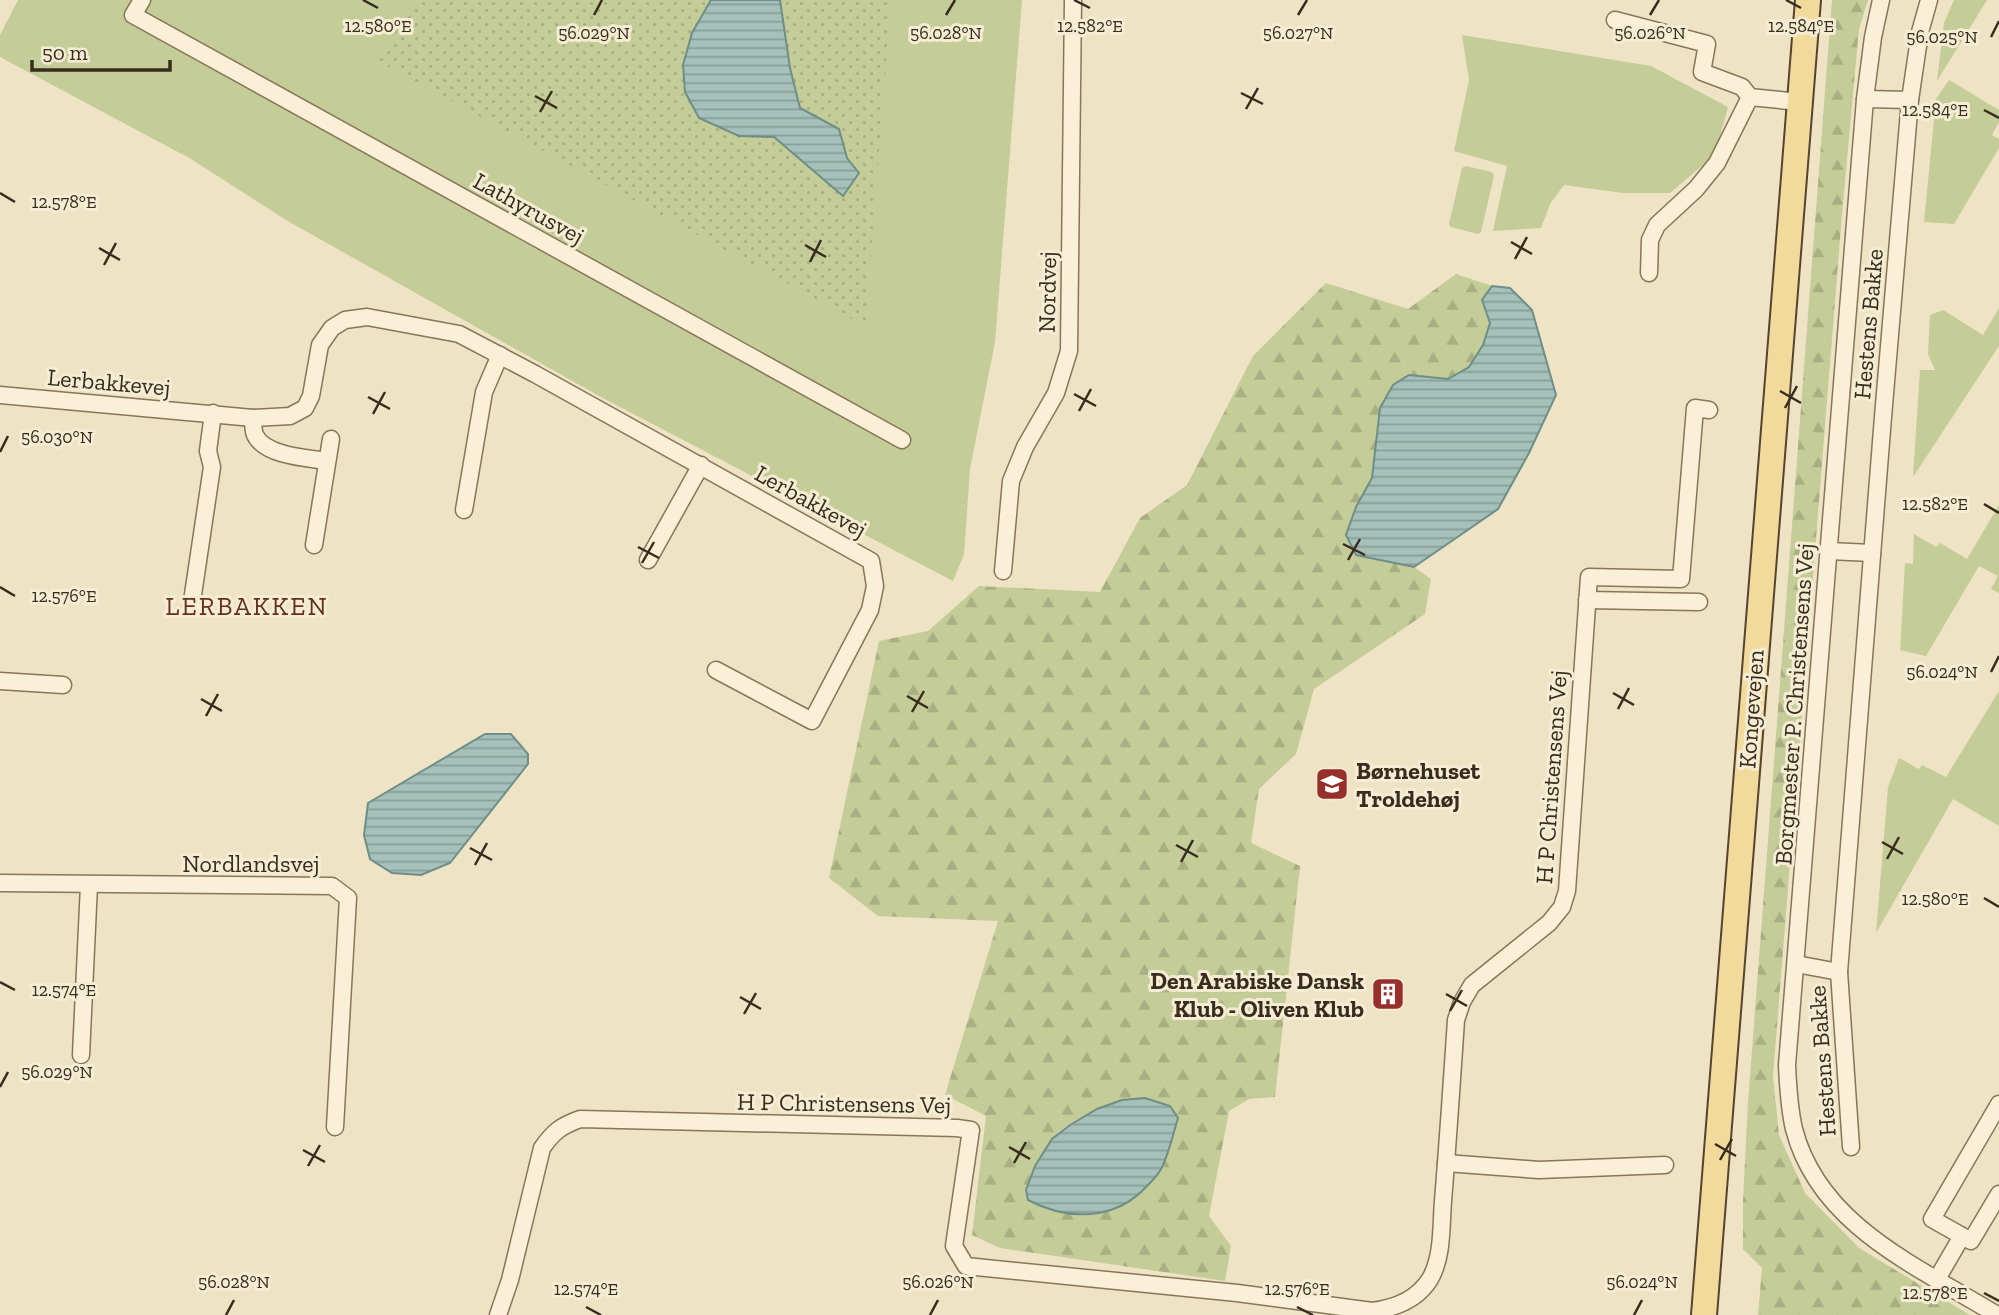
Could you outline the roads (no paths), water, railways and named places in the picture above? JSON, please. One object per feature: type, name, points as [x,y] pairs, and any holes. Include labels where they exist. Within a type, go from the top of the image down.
[{"type":"main road","name":"Kongevejen","points":[[1703,1315],[1806,3]]},
{"type":"street","name":"Lathyrusvej","points":[[142,0],[133,15],[902,440]]},
{"type":"street","name":"Nordvej","points":[[1003,570],[1011,481],[1025,447],[1056,393],[1069,351],[1073,0]]},
{"type":"street","name":"Borgmester P. Christensens Vej","points":[[1881,0],[1864,99],[1787,1065],[1788,1098],[1794,1131],[1806,1162],[1823,1190],[1844,1216],[1870,1237],[1997,1315]]},
{"type":"street","name":"Hestens Bakke","points":[[1851,1147],[1839,972],[1910,100],[1920,32],[1929,0]]},
{"type":"street","points":[[1615,20],[1707,44],[1702,72],[1742,87],[1751,97],[1799,102]]},
{"type":"street","points":[[1649,273],[1650,240],[1657,225],[1696,189],[1717,163],[1751,97]]},
{"type":"street","points":[[1864,99],[1910,100]]},
{"type":"street","name":"Lerbakkevej","points":[[0,395],[253,418],[290,416],[305,408],[320,345],[332,328],[345,320],[367,317],[459,334],[871,561],[875,586],[870,610],[812,721],[716,670]]},
{"type":"street","points":[[464,509],[484,392],[500,355]]},
{"type":"street","name":"H P Christensens Vej","points":[[498,1315],[510,1280],[542,1149],[552,1133],[580,1119],[971,1130],[954,1246],[966,1266],[1237,1293],[1372,1311],[1406,1303],[1420,1292],[1437,1262],[1456,1020],[1462,1002],[1472,985],[1549,923],[1562,907],[1567,891],[1589,577],[1681,579],[1695,408],[1709,410]]},
{"type":"street","points":[[191,608],[212,467],[208,451],[214,413]]},
{"type":"street","points":[[253,418],[255,435],[265,445],[282,454],[327,461]]},
{"type":"street","points":[[314,545],[331,439]]},
{"type":"street","points":[[648,560],[701,465]]},
{"type":"street","points":[[1829,551],[1872,553]]},
{"type":"street","points":[[1587,600],[1699,602]]},
{"type":"street","points":[[0,681],[63,685]]},
{"type":"street","name":"Nordlandsvej","points":[[0,883],[332,886],[348,898],[335,1127]]},
{"type":"street","points":[[81,1055],[89,885]]},
{"type":"street","name":"Hestens Bakke","points":[[1796,964],[1839,972]]},
{"type":"street","points":[[1999,1104],[1932,1219],[1971,1241],[1999,1194]]},
{"type":"street","points":[[1446,1163],[1539,1170],[1665,1165]]},
{"type":"street","points":[[1937,1279],[1962,1236]]},
{"type":"water","points":[[711,0],[780,0],[790,68],[800,108],[839,129],[847,158],[859,173],[843,196],[774,137],[739,136],[699,118],[685,92],[683,65],[692,33]]},
{"type":"water","points":[[1492,286],[1510,288],[1532,310],[1556,395],[1529,453],[1498,509],[1414,567],[1356,555],[1346,535],[1356,507],[1372,478],[1380,408],[1393,385],[1409,375],[1448,379],[1469,367],[1483,345],[1490,323],[1482,300]]},
{"type":"water","points":[[485,734],[511,734],[528,754],[528,764],[450,863],[421,875],[392,873],[370,859],[364,835],[368,803]]},
{"type":"water","points":[[1145,1098],[1170,1106],[1178,1118],[1161,1169],[1134,1198],[1121,1206],[1091,1214],[1059,1212],[1028,1200],[1026,1190],[1035,1166],[1052,1139],[1097,1109],[1122,1100]]},
{"type":"place","name":"Børnehuset Troldehøj","points":[[1332,784]]},
{"type":"place","name":"Den Arabiske Dansk Klub - Oliven Klub","points":[[1388,994]]},
{"type":"district","name":"LERBAKKEN","points":[[247,606]]}]
